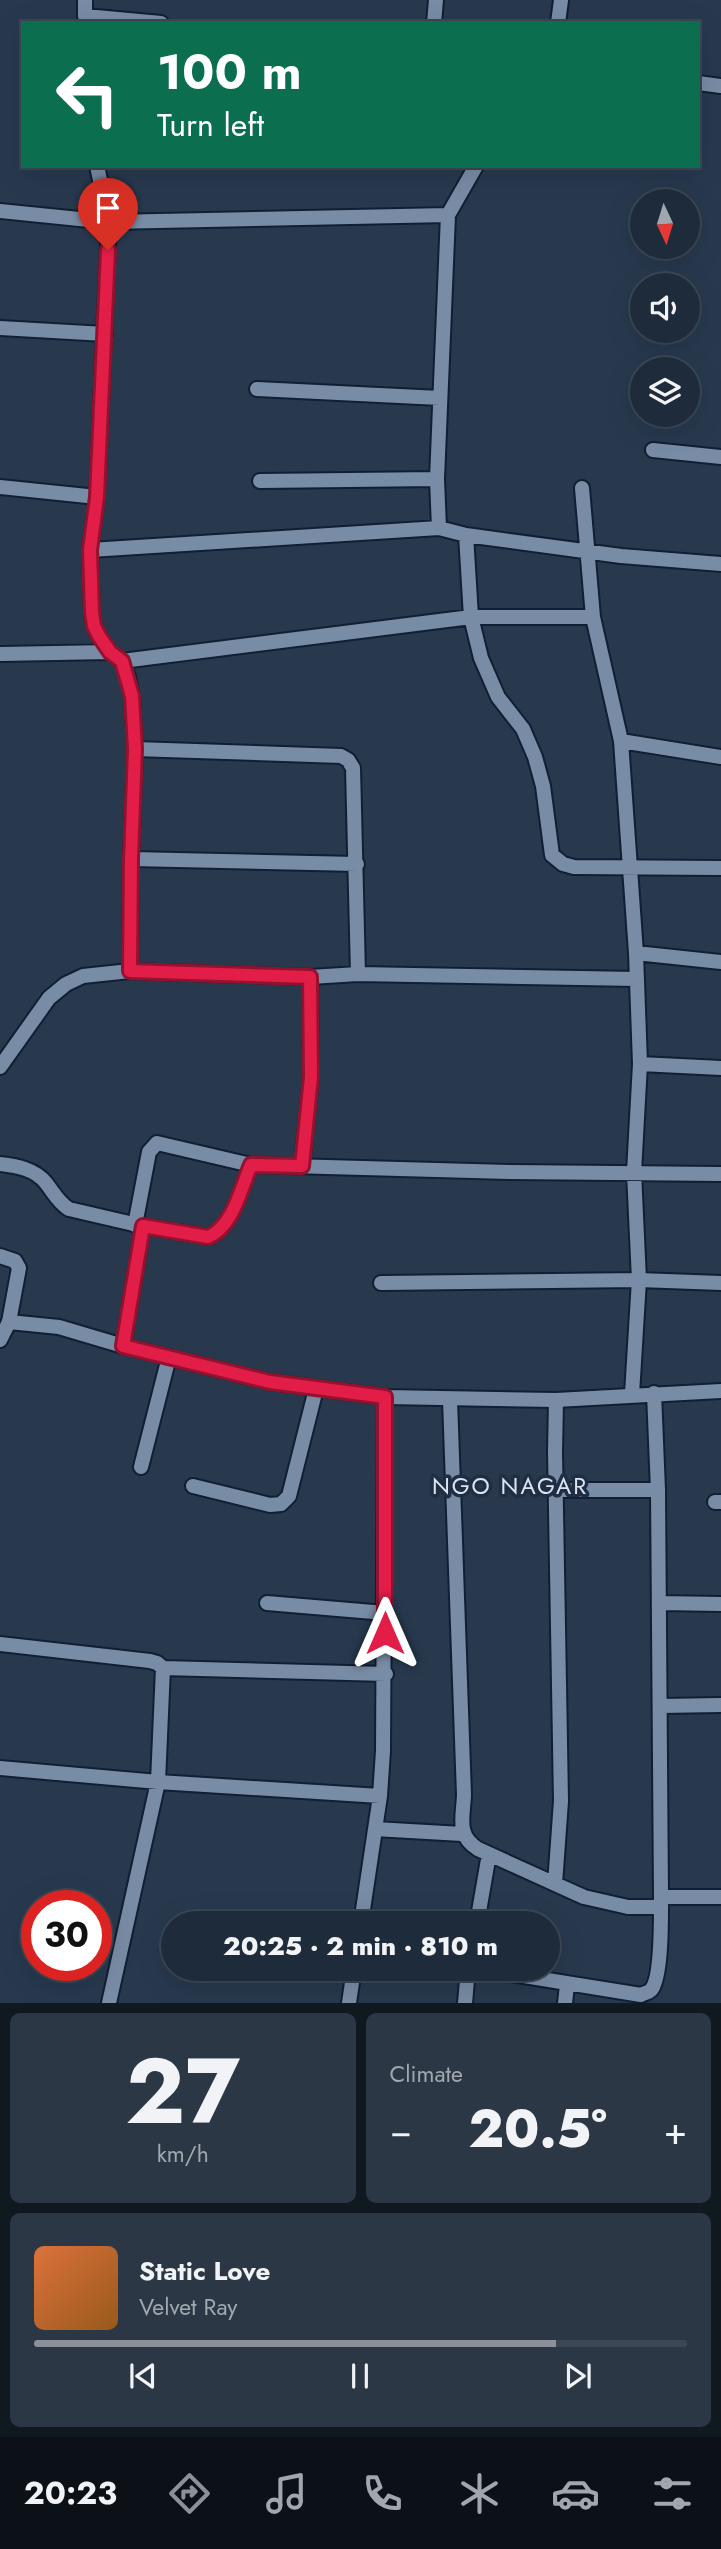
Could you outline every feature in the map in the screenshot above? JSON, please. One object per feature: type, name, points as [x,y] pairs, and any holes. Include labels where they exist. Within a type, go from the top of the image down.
[{"type":"street","points":[[85,0],[85,19],[123,21]]},
{"type":"street","points":[[434,21],[436,0]]},
{"type":"street","points":[[558,21],[561,0]]},
{"type":"street","points":[[700,83],[721,86]]},
{"type":"street","points":[[97,168],[109,222],[97,497],[90,550],[94,626],[110,652],[122,661],[132,696],[135,749],[130,971]]},
{"type":"street","points":[[439,528],[437,478],[447,215],[476,168]]},
{"type":"street","points":[[0,211],[109,222],[447,215]]},
{"type":"street","points":[[0,328],[105,334]]},
{"type":"street","points":[[257,389],[440,398]]},
{"type":"street","points":[[653,450],[721,457]]},
{"type":"street","points":[[260,481],[437,478]]},
{"type":"street","points":[[0,487],[97,497]]},
{"type":"street","points":[[582,488],[593,617],[621,741],[636,953],[640,1064],[634,1172],[639,1280],[632,1394]]},
{"type":"street","points":[[90,550],[439,528],[466,535],[586,552],[721,564]]},
{"type":"street","points":[[466,535],[471,617],[481,658],[498,696],[523,729],[535,757],[543,786],[552,855],[563,864],[574,867],[721,868]]},
{"type":"street","points":[[122,661],[471,617],[593,617]]},
{"type":"street","points":[[0,654],[110,652]]},
{"type":"street","points":[[621,741],[721,757]]},
{"type":"street","points":[[135,749],[341,755],[348,760],[353,768],[358,974]]},
{"type":"street","points":[[131,859],[357,864]]},
{"type":"street","points":[[636,953],[721,962]]},
{"type":"street","points":[[0,1067],[49,998],[66,984],[83,976],[130,971],[310,977],[358,974],[637,979]]},
{"type":"street","points":[[302,1166],[311,1077],[310,977]]},
{"type":"street","points":[[640,1064],[721,1068]]},
{"type":"street","points":[[123,1346],[149,1152],[157,1143],[251,1165],[721,1174]]},
{"type":"street","points":[[0,1164],[34,1172],[45,1181],[60,1203],[69,1209],[208,1237],[218,1233],[232,1210],[251,1165]]},
{"type":"street","points":[[0,1256],[15,1261],[19,1268],[9,1322],[0,1340]]},
{"type":"street","points":[[381,1283],[639,1280],[721,1283]]},
{"type":"street","points":[[9,1322],[59,1326],[123,1346],[270,1382],[385,1397],[556,1400],[721,1391]]},
{"type":"street","points":[[141,1467],[169,1357]]},
{"type":"street","points":[[193,1486],[270,1506],[281,1504],[289,1496],[316,1389]]},
{"type":"street","points":[[545,1981],[641,1995],[650,1990],[656,1979],[661,1902],[660,1706],[658,1490],[653,1393]]},
{"type":"street","points":[[362,1911],[380,1796],[386,1674],[385,1397]]},
{"type":"street","points":[[450,1400],[464,1795],[463,1834],[468,1843],[489,1854],[605,1903],[628,1907],[721,1897]]},
{"type":"street","points":[[555,1884],[561,1801],[555,1490],[556,1400]]},
{"type":"street","points":[[555,1490],[658,1490]]},
{"type":"street","points":[[267,1603],[385,1613]]},
{"type":"street","points":[[659,1603],[721,1604]]},
{"type":"street","points":[[0,1644],[150,1661],[163,1668],[386,1674]]},
{"type":"street","points":[[109,2003],[158,1782],[163,1668]]},
{"type":"street","points":[[660,1706],[721,1705]]},
{"type":"street","points":[[0,1768],[158,1782],[380,1796]]},
{"type":"street","points":[[375,1829],[463,1834]]},
{"type":"street","points":[[479,1911],[489,1854]]},
{"type":"street","points":[[349,2003],[352,1981]]},
{"type":"street","points":[[465,2003],[467,1981]]},
{"type":"street","points":[[565,2003],[567,1985]]},
{"type":"district","name":"NGO NAGAR","points":[[510,1486]]},
{"type":"route","points":[[108,250],[97,497],[90,550],[94,626],[110,652],[122,661],[132,696],[135,749],[130,971],[310,977],[311,1077],[302,1166],[251,1165],[225,1223],[218,1233],[208,1237],[143,1226],[123,1346],[270,1382],[385,1397],[385,1633]]}]
